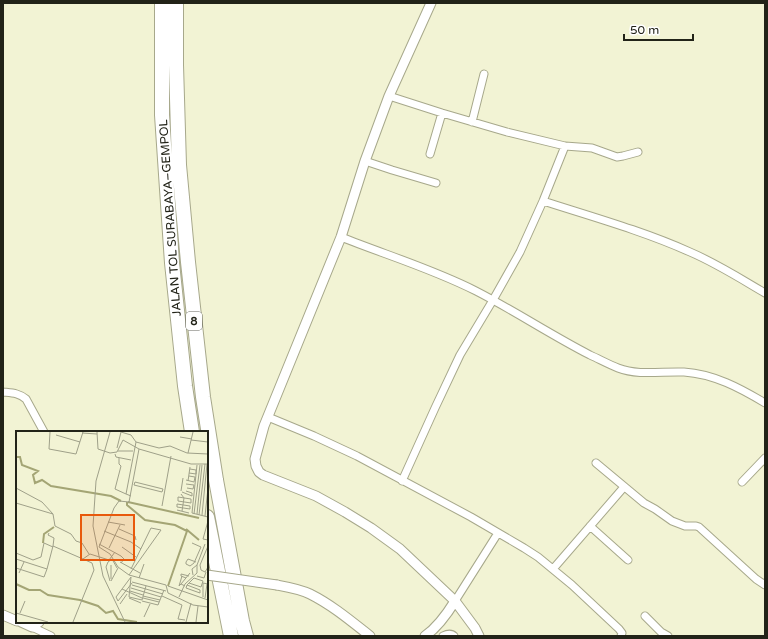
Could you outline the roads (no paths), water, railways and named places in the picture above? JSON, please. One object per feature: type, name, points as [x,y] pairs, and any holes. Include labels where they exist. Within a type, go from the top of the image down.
[{"type":"highway","name":"JALAN TOL SURABAYA–GEMPOL","points":[[162,3],[162,114],[172,263],[185,386],[192,431]]},
{"type":"highway","name":"JALAN TOL SURABAYA–GEMPOL","points":[[176,3],[179,164],[188,270],[203,397],[212,458],[246,636]]},
{"type":"highway","points":[[208,522],[231,636]]},
{"type":"street","points":[[430,3],[389,96],[365,162],[341,237],[268,417],[255,459],[256,466],[262,475],[316,496],[371,528],[400,549],[455,601],[475,628],[479,636]]},
{"type":"street","points":[[472,122],[484,74]]},
{"type":"street","points":[[389,96],[507,132],[566,146],[592,148],[617,157],[638,152]]},
{"type":"street","points":[[430,154],[442,113]]},
{"type":"street","points":[[402,481],[460,355],[520,252],[566,146]]},
{"type":"street","points":[[365,162],[436,183]]},
{"type":"street","points":[[543,201],[663,240],[692,252],[765,293]]},
{"type":"street","points":[[341,237],[437,273],[476,291],[571,345],[619,368],[630,372],[642,373],[696,373],[725,382],[744,391],[765,404]]},
{"type":"street","points":[[3,392],[22,395],[26,399],[43,431]]},
{"type":"street","points":[[268,417],[357,456],[471,517],[529,551],[572,584],[619,629],[622,633],[621,636]]},
{"type":"street","points":[[742,482],[765,458]]},
{"type":"street","points":[[596,463],[644,503],[655,509],[672,522],[685,526],[699,527],[756,579],[765,585]]},
{"type":"street","points":[[553,569],[624,487]]},
{"type":"street","points":[[590,526],[628,560]]},
{"type":"street","points":[[425,636],[430,633],[448,613],[498,533]]},
{"type":"street","points":[[208,575],[277,585],[309,594],[351,620],[370,636]]},
{"type":"street","points":[[3,615],[16,620]]},
{"type":"street","points":[[645,616],[663,635]]},
{"type":"street","points":[[35,624],[51,636]]},
{"type":"street","points":[[443,636],[453,634],[454,636]]}]
